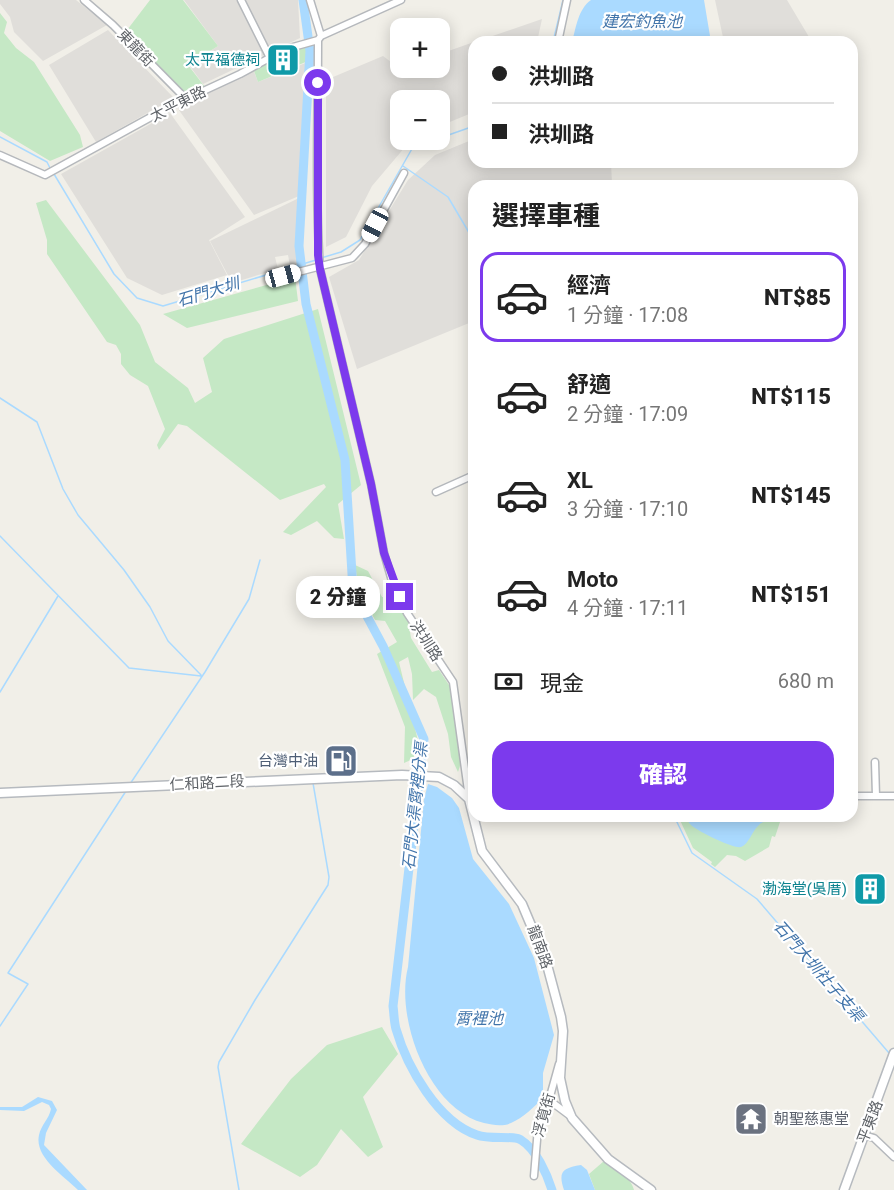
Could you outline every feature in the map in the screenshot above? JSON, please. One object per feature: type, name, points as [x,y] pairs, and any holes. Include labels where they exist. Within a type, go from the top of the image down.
[{"type":"main road","name":"仁和路二段","points":[[0,793],[424,775],[439,777],[454,785],[468,798]]},
{"type":"main road","name":"龍南路","points":[[475,822],[482,851],[522,904],[546,961],[563,1031],[561,1088],[572,1118],[608,1159],[651,1190]]},
{"type":"main road","name":"平東路","points":[[844,1190],[893,1056]]},
{"type":"street","name":"東龍街","points":[[84,0],[113,25],[186,99]]},
{"type":"street","points":[[241,0],[270,58]]},
{"type":"street","name":"洪圳路","points":[[310,0],[317,39],[318,263],[392,581],[407,613],[453,682]]},
{"type":"street","name":"太平東路","points":[[0,155],[46,174],[186,99],[286,49],[317,39],[392,2],[401,0]]},
{"type":"street","points":[[559,36],[567,0]]},
{"type":"street","points":[[283,276],[318,263],[352,258],[360,251],[404,173]]},
{"type":"street","points":[[436,492],[468,478]]},
{"type":"street","name":"龍南路","points":[[453,682],[468,792]]},
{"type":"street","points":[[875,762],[876,796]]},
{"type":"street","points":[[858,796],[894,796]]},
{"type":"street","name":"浮筧街","points":[[534,1176],[538,1128],[549,1100],[561,1056]]},
{"type":"street","points":[[549,1100],[565,1110],[572,1118]]},
{"type":"street","points":[[864,1135],[874,1138],[894,1157]]},
{"type":"shaded area","points":[[0,0],[76,0],[107,25],[43,61],[14,32],[10,17],[0,4]]},
{"type":"shaded area","points":[[184,0],[298,0],[300,38],[203,84],[189,65],[218,46]]},
{"type":"shaded area","points":[[715,0],[787,0],[808,36],[723,36]]},
{"type":"shaded area","points":[[542,19],[538,36],[492,36]]},
{"type":"shaded area","points":[[108,30],[174,98],[96,142],[49,65]]},
{"type":"shaded area","points":[[468,44],[468,114],[450,122],[450,90],[390,90],[390,150],[403,150],[372,186],[346,237],[326,247],[326,80],[383,56],[390,61],[390,78],[450,78],[450,50]]},
{"type":"shaded area","points":[[308,62],[299,196],[254,215],[176,106],[253,69],[258,82]]},
{"type":"shaded area","points":[[170,113],[245,217],[209,240],[227,275],[162,295],[127,278],[61,174]]},
{"type":"shaded area","points":[[468,141],[468,168],[611,168],[612,180],[468,180],[468,323],[357,369],[329,277],[359,260],[408,180],[435,155]]},
{"type":"shaded area","points":[[299,198],[297,246],[299,264],[290,266],[288,255],[275,257],[278,269],[232,283],[210,241]]},
{"type":"green space","points":[[150,0],[183,0],[218,46],[188,65],[205,87],[185,97],[124,34]]},
{"type":"green space","points":[[0,13],[7,22],[4,33],[16,48],[34,62],[80,135],[83,147],[50,161],[0,131]]},
{"type":"green space","points":[[308,44],[308,61],[258,82],[253,68],[269,60],[281,66],[287,63],[287,53]]},
{"type":"green space","points":[[46,200],[140,325],[155,362],[188,388],[195,403],[212,392],[203,358],[224,339],[318,309],[361,485],[338,504],[344,539],[334,538],[317,521],[291,535],[283,532],[326,487],[324,484],[280,500],[187,426],[178,424],[159,450],[157,445],[165,429],[148,386],[130,375],[121,364],[121,354],[116,345],[107,342],[47,254],[47,240],[36,203]]},
{"type":"green space","points":[[295,277],[298,301],[187,328],[163,314]]},
{"type":"green space","points":[[355,565],[368,571],[382,597],[394,597],[408,619],[411,638],[432,672],[439,670],[451,688],[463,757],[458,772],[451,757],[448,734],[436,697],[424,689],[413,700],[412,674],[408,657],[399,662],[419,745],[413,759],[404,763],[405,727],[377,654],[397,642],[385,621],[375,620],[359,590]]},
{"type":"green space","points":[[681,822],[780,822],[769,847],[745,861],[736,856],[727,855],[715,867],[711,864],[712,862],[693,848]]},
{"type":"green space","points":[[382,1027],[398,1054],[363,1097],[383,1147],[368,1157],[341,1129],[317,1165],[300,1177],[241,1144],[291,1079],[327,1045]]},
{"type":"green space","points":[[604,1161],[618,1169],[634,1190],[595,1190],[589,1174]]},
{"type":"water","name":"建宏釣魚池","points":[[591,0],[704,0],[710,36],[573,36],[580,14]]},
{"type":"water","name":"霄裡池","points":[[428,784],[437,787],[452,798],[459,808],[473,859],[509,904],[534,958],[554,1035],[543,1073],[543,1098],[524,1115],[508,1124],[484,1123],[464,1114],[447,1100],[432,1081],[420,1059],[412,1035],[405,988],[424,799]]},
{"type":"water","points":[[689,822],[763,822],[741,847],[730,845]]},
{"type":"water","points":[[38,1097],[52,1101],[57,1110],[46,1133],[44,1145],[87,1190],[78,1190],[51,1166],[41,1151],[39,1135],[50,1113],[49,1105],[42,1102],[24,1111],[0,1110],[0,1107],[22,1107]]},
{"type":"water","points":[[581,1165],[587,1170],[595,1190],[564,1190],[561,1179],[563,1172]]},
{"type":"waterway","name":"石門大渠霄裡分渠","points":[[303,0],[310,51],[299,246],[306,304],[345,460],[353,590],[383,646],[424,739],[393,1006],[395,1026],[416,1076],[437,1106],[449,1118],[477,1135],[521,1140],[536,1156],[552,1190]]},
{"type":"waterway","name":"石門大圳","points":[[554,36],[563,0]]},
{"type":"waterway","name":"石門大圳","points":[[450,134],[468,128]]},
{"type":"waterway","name":"石門大圳","points":[[0,137],[47,162],[51,170]]},
{"type":"waterway","name":"石門大圳","points":[[321,258],[341,252],[360,240],[411,150]]},
{"type":"waterway","name":"石門大圳社子支渠","points":[[403,166],[448,197],[468,231]]},
{"type":"waterway","name":"石門大圳","points":[[54,174],[114,274],[137,298],[163,306],[316,260]]},
{"type":"waterway","points":[[0,398],[37,422],[63,489],[78,515],[124,570],[150,607],[168,641],[201,675]]},
{"type":"waterway","points":[[0,536],[129,668],[201,676]]},
{"type":"waterway","points":[[130,784],[205,672],[249,599],[260,560]]},
{"type":"waterway","points":[[0,692],[58,596]]},
{"type":"waterway","points":[[239,1190],[218,1067],[255,1000],[328,885],[329,877],[313,783]]},
{"type":"waterway","points":[[0,1026],[28,984],[8,973],[126,791]]},
{"type":"waterway","name":"石門大圳社子支渠","points":[[677,822],[692,853],[757,899],[889,1053]]},
{"type":"place","name":"太平福德祠","points":[[283,60]]},
{"type":"place","name":"台灣中油","points":[[341,761]]},
{"type":"place","name":"渤海堂(吳厝)","points":[[870,889]]},
{"type":"place","name":"朝聖慈惠堂","points":[[751,1119]]},
{"type":"route","points":[[318,83],[317,182],[320,269],[371,484],[384,553],[392,581],[400,597]]}]
